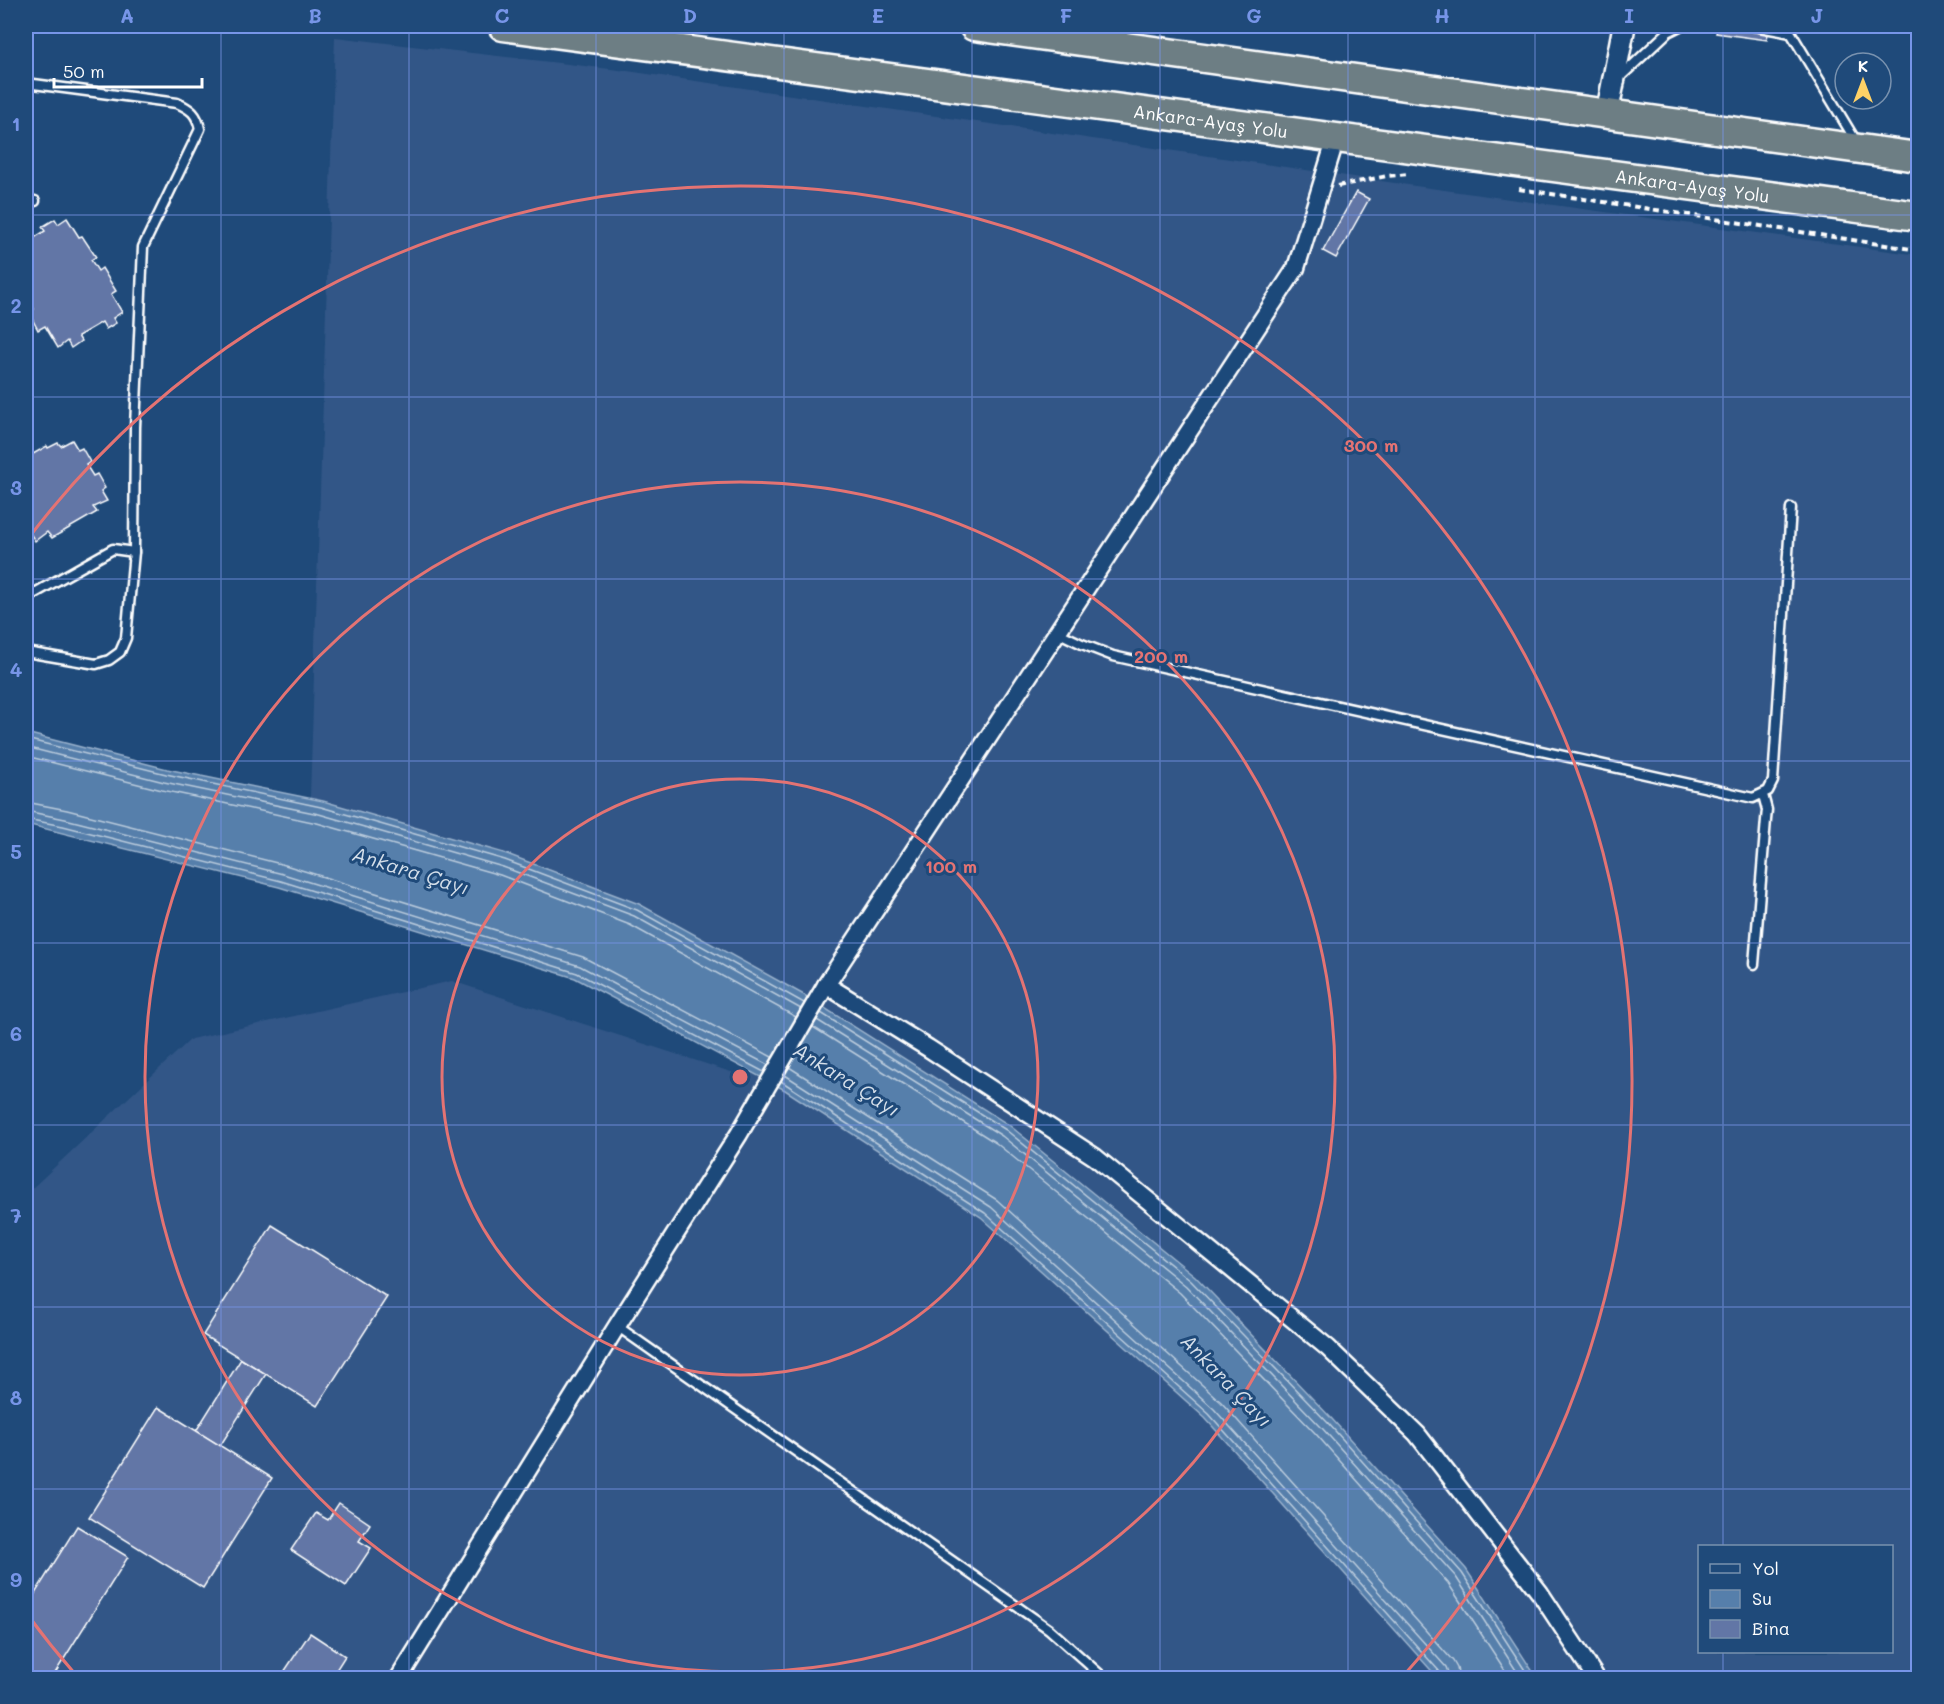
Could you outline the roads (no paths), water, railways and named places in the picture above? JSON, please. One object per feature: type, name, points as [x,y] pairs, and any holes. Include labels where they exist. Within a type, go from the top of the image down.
[{"type":"highway","name":"Ankara-Ayaş Yolu","points":[[503,26],[1918,216]]},
{"type":"highway","points":[[974,26],[1918,157]]},
{"type":"street","points":[[1607,114],[1624,26]]},
{"type":"street","points":[[399,1678],[739,1134],[826,985],[1296,268],[1336,138]]},
{"type":"street","points":[[826,985],[928,1048],[1095,1157],[1328,1348],[1417,1434],[1540,1593],[1596,1678]]},
{"type":"lane","points":[[1613,84],[1668,32],[1680,26]]},
{"type":"lane","points":[[1754,26],[1791,33],[1860,149]]},
{"type":"lane","points":[[26,83],[177,103],[190,109],[198,118],[200,129],[143,248],[135,427],[134,552],[126,638],[120,652],[109,660],[96,664],[26,651]]},
{"type":"lane","points":[[1057,632],[1113,656],[1748,798],[1763,795],[1771,787],[1773,781],[1791,508]]},
{"type":"lane","points":[[26,598],[113,549],[134,552]]},
{"type":"lane","points":[[1754,964],[1767,810],[1763,795]]},
{"type":"lane","points":[[617,1326],[1049,1629],[1104,1678]]},
{"type":"water","name":"Ankara Çayı","points":[[26,733],[167,769],[323,801],[507,854],[639,904],[804,995],[1009,1125],[1195,1276],[1332,1419],[1466,1569],[1537,1678],[1438,1678],[1205,1418],[981,1217],[785,1090],[575,978],[279,887],[26,824]]}]
